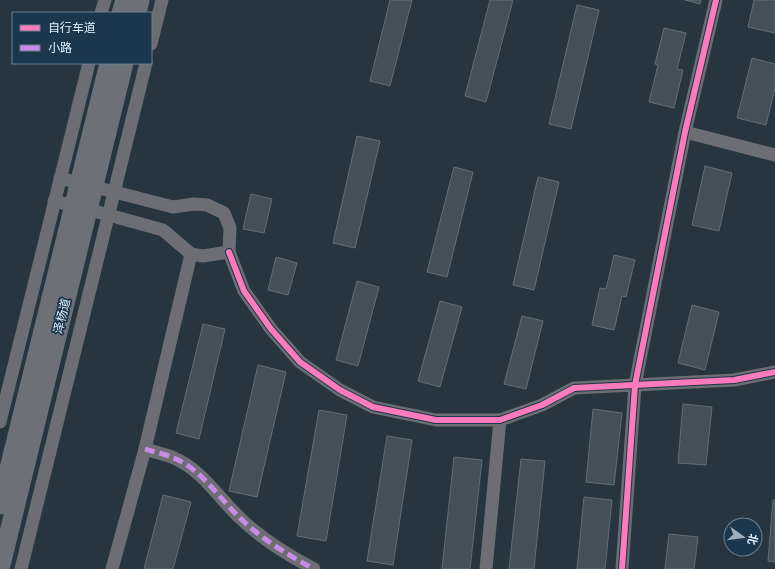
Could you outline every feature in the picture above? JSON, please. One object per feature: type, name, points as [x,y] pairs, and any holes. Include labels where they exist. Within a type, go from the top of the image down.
[{"type":"main road","points":[[122,12],[125,0]]},
{"type":"main road","points":[[137,12],[140,0]]},
{"type":"main road","name":"泽杨道","points":[[86,185],[109,64]]},
{"type":"main road","name":"泽杨道","points":[[0,505],[9,480],[86,185],[124,64]]},
{"type":"main road","name":"泽杨道","points":[[0,569],[9,480]]},
{"type":"street","points":[[101,12],[105,0]]},
{"type":"street","points":[[152,40],[162,0]]},
{"type":"street","points":[[622,569],[635,385],[685,132],[716,0]]},
{"type":"street","points":[[0,422],[89,64]]},
{"type":"street","points":[[21,569],[110,215],[146,64]]},
{"type":"street","points":[[685,132],[775,155]]},
{"type":"street","points":[[60,178],[173,207],[194,204],[207,205],[224,213],[230,228],[229,252],[244,292],[270,329],[300,362],[340,390],[373,407],[436,420],[500,420],[542,405],[574,388],[734,380],[775,372]]},
{"type":"street","points":[[54,201],[163,230],[191,254],[203,256],[229,252]]},
{"type":"street","points":[[112,569],[145,449],[191,254]]},
{"type":"street","points":[[486,569],[500,420]]},
{"type":"street","points":[[145,449],[174,458],[191,468],[210,486],[239,518],[268,541],[314,569]]},
{"type":"street","points":[[9,480],[42,488]]},
{"type":"building","points":[[390,0],[412,0],[390,86],[370,81]]},
{"type":"building","points":[[490,0],[513,0],[486,102],[465,96]]},
{"type":"building","points":[[685,0],[701,0],[700,4]]},
{"type":"building","points":[[754,0],[775,0],[775,33],[748,27]]},
{"type":"building","points":[[577,5],[599,10],[571,129],[549,124]]},
{"type":"building","points":[[664,28],[686,33],[677,69],[683,70],[674,108],[649,102],[658,65],[655,64]]},
{"type":"building","points":[[752,58],[775,64],[775,88],[766,125],[737,118]]},
{"type":"building","points":[[357,136],[380,141],[355,248],[333,243]]},
{"type":"building","points":[[705,166],[732,173],[719,231],[692,225]]},
{"type":"building","points":[[454,167],[473,172],[447,277],[427,272]]},
{"type":"building","points":[[538,177],[559,182],[534,290],[513,285]]},
{"type":"building","points":[[251,194],[272,199],[264,233],[243,229]]},
{"type":"building","points":[[614,255],[635,260],[626,297],[622,296],[614,330],[592,325],[600,288],[606,289]]},
{"type":"building","points":[[276,257],[297,263],[288,295],[268,290]]},
{"type":"building","points":[[357,281],[379,287],[358,366],[336,360]]},
{"type":"building","points":[[440,301],[462,307],[440,387],[418,381]]},
{"type":"building","points":[[692,305],[719,312],[705,370],[678,363]]},
{"type":"building","points":[[522,316],[543,321],[526,389],[504,384]]},
{"type":"building","points":[[203,324],[225,329],[199,439],[176,433]]},
{"type":"building","points":[[258,365],[286,372],[257,497],[229,491]]},
{"type":"building","points":[[683,404],[712,407],[706,465],[678,463]]},
{"type":"building","points":[[593,409],[622,413],[614,485],[586,482]]},
{"type":"building","points":[[319,410],[347,415],[326,541],[297,536]]},
{"type":"building","points":[[387,436],[412,440],[393,565],[367,561]]},
{"type":"building","points":[[454,457],[482,460],[470,569],[442,569]]},
{"type":"building","points":[[521,459],[545,461],[534,569],[509,569]]},
{"type":"building","points":[[163,495],[191,502],[173,569],[144,569]]},
{"type":"building","points":[[584,497],[612,500],[605,569],[577,569]]},
{"type":"building","points":[[773,500],[775,500],[775,562],[768,561]]},
{"type":"building","points":[[669,534],[698,537],[694,569],[665,569]]},
{"type":"marked path","points":[[145,449],[167,455],[193,469],[247,525],[284,552],[314,569]]},
{"type":"cycle path","points":[[622,569],[635,385],[685,132],[716,0]]},
{"type":"cycle path","points":[[229,252],[244,291],[271,329],[300,362],[340,390],[373,407],[436,420],[500,420],[542,405],[574,388],[734,380],[775,372]]}]
